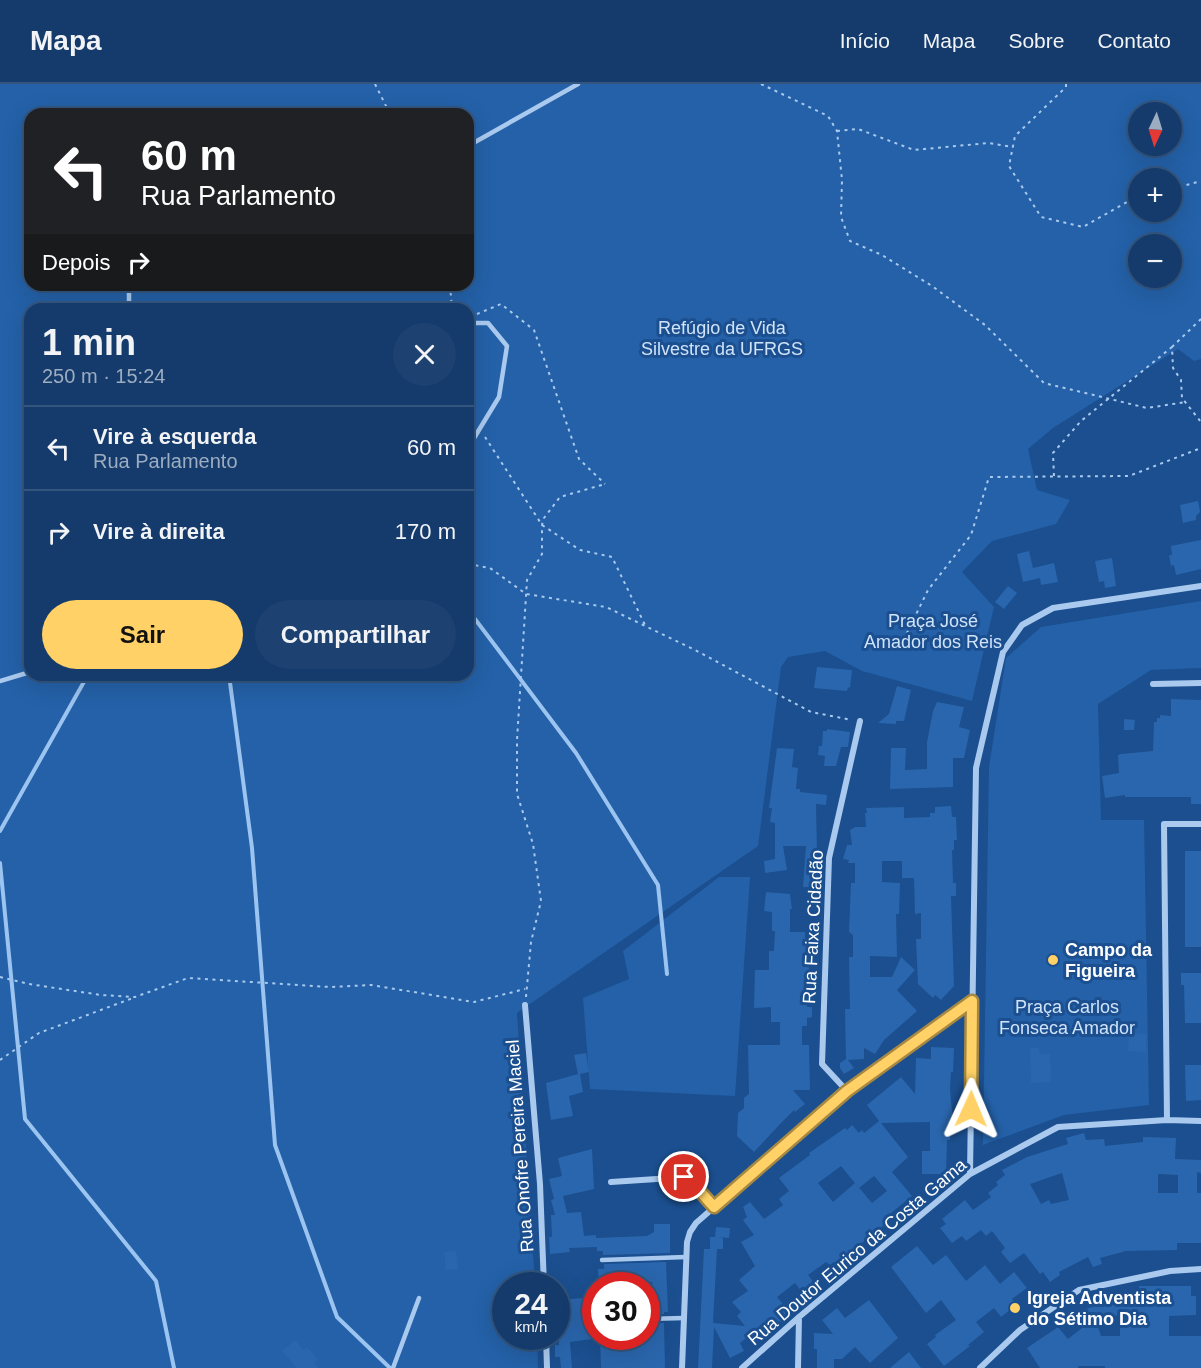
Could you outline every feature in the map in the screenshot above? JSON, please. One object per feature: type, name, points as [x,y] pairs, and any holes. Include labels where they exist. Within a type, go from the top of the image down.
[{"type":"street","points":[[970,1174],[976,768],[1003,652],[1022,625],[1053,608],[1201,586]]},
{"type":"street","points":[[1153,684],[1201,682]]},
{"type":"street","name":"Rua Faixa Cidadão","points":[[847,1091],[822,1064],[828,870],[861,721]]},
{"type":"street","points":[[1167,1120],[1164,824],[1201,824]]},
{"type":"street","points":[[682,1368],[686,1257],[690,1232],[714,1207],[847,1091],[972,1001]]},
{"type":"street","name":"Rua Onofre Pereira Maciel","points":[[525,1005],[540,1184],[543,1272]]},
{"type":"street","name":"Rua Doutor Eurico da Costa Gama","points":[[741,1368],[970,1174],[1058,1127],[1167,1120],[1201,1121]]},
{"type":"street","points":[[611,1182],[687,1177],[714,1207]]},
{"type":"street","points":[[980,1368],[1020,1330],[1079,1290],[1170,1271],[1201,1269]]},
{"type":"street","points":[[798,1368],[799,1317]]},
{"type":"street","points":[[546,1350],[547,1368]]},
{"type":"lane","points":[[474,143],[578,84]]},
{"type":"lane","points":[[474,323],[488,322],[507,346],[499,397],[474,439]]},
{"type":"lane","points":[[0,681],[24,674]]},
{"type":"lane","points":[[602,1260],[686,1257]]},
{"type":"lane","points":[[393,1368],[419,1298]]},
{"type":"lane","points":[[660,1319],[684,1318]]},
{"type":"path","points":[[375,84],[387,108]]},
{"type":"path","points":[[761,84],[828,116],[837,131],[842,180],[841,217],[850,241],[882,255],[941,292],[985,325],[1044,383],[1147,408],[1186,402]]},
{"type":"path","points":[[1066,84],[1066,87],[1015,136],[1009,166],[1041,217],[1083,226],[1128,202]]},
{"type":"path","points":[[837,131],[858,129],[914,150],[988,142],[1013,147]]},
{"type":"path","points":[[1182,186],[1201,181]]},
{"type":"path","points":[[474,315],[501,304],[534,330],[579,459],[605,484],[560,497],[544,518],[542,554],[527,580],[517,741],[517,794],[533,844],[541,901],[531,942],[525,1005]]},
{"type":"path","points":[[1054,477],[1053,453],[1081,421],[1172,347],[1201,319]]},
{"type":"path","points":[[1172,347],[1173,368],[1181,380],[1182,398],[1201,422]]},
{"type":"path","points":[[479,431],[486,437],[542,525],[580,550],[612,556],[646,627]]},
{"type":"path","points":[[900,647],[928,590],[971,535],[989,477],[1129,476],[1201,448]]},
{"type":"path","points":[[474,565],[490,568],[526,594],[606,608],[695,650],[811,712],[861,721]]},
{"type":"path","points":[[0,977],[29,984],[101,995],[135,997]]},
{"type":"path","points":[[0,1060],[39,1033],[188,978],[330,987],[370,985],[474,1002],[527,988]]},
{"type":"green space","name":"Refúgio de Vida Silvestre da UFRGS","points":[[0,84],[1201,84],[1201,359],[1194,361],[1178,349],[1053,428],[1028,449],[1037,490],[1070,500],[1056,524],[992,541],[962,572],[994,607],[972,701],[862,671],[825,651],[788,657],[781,667],[758,846],[517,1013],[534,1272],[492,1272],[492,1350],[537,1350],[538,1368],[0,1368]]},
{"type":"green space","name":"Praça Carlos Fonseca Amador","points":[[1201,601],[1201,668],[1151,670],[1098,704],[1101,820],[1144,820],[1149,1105],[1064,1115],[983,1145],[989,767],[1006,658],[1041,627]]},
{"type":"green space","points":[[719,877],[750,877],[735,1096],[590,1089],[583,998],[629,979],[623,951]]},
{"type":"building","points":[[1198,501],[1200,512],[1196,520],[1183,523],[1180,505]]},
{"type":"building","points":[[1201,540],[1201,569],[1176,575],[1169,555],[1172,555],[1171,546]]},
{"type":"building","points":[[1029,551],[1033,568],[1054,563],[1058,582],[1041,585],[1040,578],[1023,582],[1017,554]]},
{"type":"building","points":[[1112,558],[1116,586],[1105,588],[1104,581],[1099,582],[1095,561]]},
{"type":"building","points":[[1008,586],[1017,593],[1004,609],[995,602]]},
{"type":"building","points":[[817,667],[852,670],[850,688],[848,687],[847,691],[814,688]]},
{"type":"building","points":[[897,686],[911,690],[904,721],[896,721],[896,724],[878,723],[889,714]]},
{"type":"building","points":[[1171,699],[1201,700],[1201,804],[1191,804],[1191,797],[1125,797],[1125,795],[1105,798],[1102,776],[1119,773],[1118,755],[1153,751],[1154,722],[1157,722],[1160,715],[1171,716]]},
{"type":"building","points":[[937,702],[964,707],[959,727],[970,730],[964,758],[953,758],[953,787],[890,789],[891,748],[906,748],[905,770],[927,769],[927,742]]},
{"type":"building","points":[[1124,719],[1135,720],[1134,730],[1124,730]]},
{"type":"building","points":[[827,729],[850,732],[848,747],[841,747],[836,766],[824,766],[825,756],[818,755],[819,746],[822,746],[823,731]]},
{"type":"building","points":[[777,748],[794,749],[792,767],[798,768],[796,789],[800,789],[800,792],[827,795],[826,805],[816,804],[817,855],[816,871],[813,871],[814,887],[803,887],[806,846],[783,846],[787,870],[765,873],[764,861],[775,859],[775,823],[770,822],[772,808],[769,808]]},
{"type":"building","points":[[951,806],[952,817],[956,817],[957,840],[954,840],[954,850],[952,850],[953,883],[956,883],[956,896],[951,896],[954,986],[941,1000],[935,995],[933,998],[918,984],[916,939],[921,939],[921,913],[915,914],[914,878],[902,878],[902,861],[882,861],[882,882],[900,883],[899,914],[896,914],[897,957],[870,956],[870,977],[892,977],[901,957],[915,970],[897,990],[917,1011],[884,1040],[875,1054],[864,1048],[864,1059],[848,1060],[854,1068],[844,1074],[840,1063],[846,1059],[845,1009],[850,1009],[849,957],[853,957],[853,935],[849,932],[851,883],[855,883],[855,863],[848,863],[849,860],[843,859],[847,845],[852,845],[850,830],[855,827],[866,827],[866,808],[904,807],[904,818],[930,817],[930,813],[935,813],[935,807]]},
{"type":"building","points":[[1185,851],[1201,851],[1201,947],[1185,947]]},
{"type":"building","points":[[766,892],[790,894],[792,909],[790,909],[790,932],[805,932],[810,988],[807,988],[807,1007],[812,1007],[812,1017],[807,1018],[807,1026],[802,1026],[802,1045],[809,1045],[810,1090],[793,1090],[805,1104],[795,1112],[794,1110],[754,1152],[737,1136],[738,1113],[744,1108],[744,1098],[749,1094],[748,1045],[780,1045],[780,1022],[771,1022],[771,1007],[754,1008],[755,970],[769,970],[769,951],[774,951],[775,931],[772,931],[772,912],[764,911]]},
{"type":"building","points":[[1181,973],[1201,973],[1201,1023],[1185,1023],[1184,985],[1181,985]]},
{"type":"building","points":[[1129,1033],[1146,1034],[1146,1052],[1128,1051]]},
{"type":"building","points":[[931,1047],[954,1048],[950,1090],[953,1122],[950,1122],[950,1140],[947,1140],[946,1174],[922,1174],[922,1151],[930,1151],[930,1122],[881,1123],[908,1157],[892,1172],[912,1196],[891,1213],[894,1217],[836,1264],[834,1262],[830,1265],[826,1262],[808,1275],[819,1289],[807,1299],[795,1283],[777,1297],[790,1313],[776,1326],[770,1319],[740,1343],[744,1351],[730,1358],[714,1327],[712,1368],[698,1368],[704,1249],[717,1249],[713,1323],[745,1326],[737,1316],[741,1312],[732,1302],[748,1291],[739,1280],[755,1266],[741,1242],[754,1235],[743,1220],[747,1217],[743,1207],[750,1202],[764,1219],[783,1205],[779,1199],[789,1191],[779,1178],[810,1155],[809,1153],[845,1128],[847,1130],[852,1125],[859,1133],[862,1130],[864,1133],[879,1121],[867,1105],[901,1077],[915,1094],[916,1058],[931,1059]],"holes":[[[841,1166],[855,1183],[833,1202],[818,1183]],[[874,1176],[887,1191],[872,1203],[859,1188]]]},
{"type":"building","points":[[1030,1048],[1039,1048],[1040,1054],[1050,1054],[1051,1082],[1031,1083]]},
{"type":"building","points":[[586,1053],[589,1072],[580,1074],[583,1092],[569,1096],[573,1116],[551,1120],[546,1083],[578,1074],[574,1055]]},
{"type":"building","points":[[1185,1065],[1201,1065],[1201,1100],[1186,1101]]},
{"type":"building","points":[[1084,1133],[1086,1140],[1104,1139],[1105,1146],[1143,1142],[1143,1137],[1176,1138],[1175,1159],[1201,1160],[1201,1173],[1197,1172],[1197,1193],[1201,1193],[1201,1243],[1177,1243],[1177,1250],[1126,1251],[1100,1258],[1102,1264],[1093,1267],[1088,1257],[1059,1272],[1060,1275],[1050,1282],[1043,1272],[1040,1274],[1024,1253],[1010,1263],[1001,1252],[1005,1248],[992,1231],[986,1236],[981,1230],[966,1241],[962,1236],[952,1243],[940,1228],[946,1224],[942,1219],[965,1200],[973,1210],[991,1197],[988,1193],[1005,1175],[1002,1170],[1027,1157],[1068,1144],[1066,1138]],"holes":[[[1062,1173],[1069,1200],[1051,1204],[1049,1200],[1041,1204],[1030,1184]],[[1158,1174],[1178,1175],[1178,1193],[1158,1193]]]},
{"type":"building","points":[[592,1149],[594,1189],[563,1196],[567,1213],[581,1212],[584,1236],[596,1235],[596,1238],[647,1236],[654,1232],[654,1224],[670,1224],[670,1253],[603,1255],[603,1251],[597,1251],[597,1247],[569,1248],[570,1252],[550,1254],[551,1215],[555,1215],[549,1179],[562,1176],[558,1158]]},
{"type":"building","points":[[716,1227],[730,1228],[729,1238],[717,1237],[723,1238],[723,1249],[710,1249],[710,1237],[715,1237]]},
{"type":"building","points":[[917,1246],[933,1265],[946,1255],[966,1281],[985,1265],[1000,1284],[1014,1272],[1027,1288],[1012,1299],[1016,1305],[1001,1317],[994,1308],[976,1322],[984,1332],[944,1366],[927,1344],[936,1337],[935,1335],[956,1320],[941,1300],[926,1313],[891,1267]]},
{"type":"building","points":[[456,1251],[458,1269],[446,1270],[444,1252]]},
{"type":"building","points":[[666,1262],[668,1312],[660,1314],[660,1272],[598,1272],[598,1269],[604,1269],[604,1264]]},
{"type":"building","points":[[1139,1286],[1191,1286],[1191,1296],[1196,1296],[1196,1315],[1169,1316],[1169,1336],[1201,1336],[1201,1368],[1078,1366],[1078,1368],[1040,1368],[1027,1348],[1058,1327],[1068,1339],[1082,1328],[1071,1314],[1104,1303],[1105,1305],[1125,1303],[1125,1300],[1139,1299]],"holes":[[[1120,1315],[1120,1336],[1101,1336],[1095,1319]]]},
{"type":"building","points":[[582,1298],[582,1340],[570,1342],[570,1299]]},
{"type":"building","points":[[869,1300],[898,1338],[870,1363],[855,1347],[842,1359],[834,1359],[834,1368],[817,1368],[814,1333],[833,1334],[822,1320],[837,1308],[845,1318]]},
{"type":"building","points":[[660,1323],[664,1323],[665,1368],[601,1368],[600,1350],[660,1350]]},
{"type":"building","points":[[295,1340],[303,1350],[307,1347],[318,1360],[314,1362],[319,1368],[297,1368],[282,1351]]},
{"type":"building","points":[[570,1342],[572,1368],[561,1368],[560,1357],[555,1357],[555,1350],[570,1350]]},
{"type":"building","points":[[909,1352],[921,1368],[890,1368]]},
{"type":"waterway","points":[[475,619],[576,753],[658,885],[667,974]]},
{"type":"waterway","points":[[0,831],[84,681]]},
{"type":"waterway","points":[[230,681],[252,848],[275,1145],[337,1317],[390,1368]]},
{"type":"waterway","points":[[0,863],[25,1119],[156,1281],[174,1368]]},
{"type":"place","name":"Campo da Figueira","points":[[1053,960]]},
{"type":"place","name":"Igreja Adventista do Sétimo Dia","points":[[1015,1308]]},
{"type":"route","points":[[684,1177],[689,1179],[714,1207],[847,1091],[972,1001],[971,1109]]},
{"type":"park label","name":"Praça José Amador dos Reis","points":[[933,631]]}]
